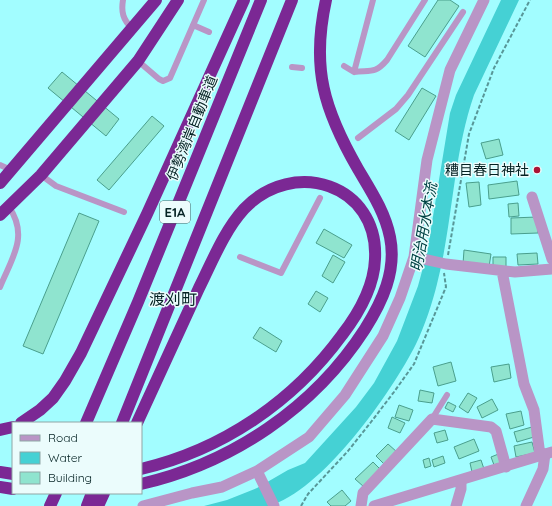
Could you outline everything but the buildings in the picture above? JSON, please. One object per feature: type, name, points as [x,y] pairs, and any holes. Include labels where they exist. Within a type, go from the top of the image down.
[{"type":"highway","points":[[0,182],[5,167],[156,0]]},
{"type":"highway","points":[[4,211],[41,175],[138,61],[178,0]]},
{"type":"highway","points":[[22,422],[40,410],[52,398],[65,381],[81,353],[147,214],[244,0]]},
{"type":"highway","name":"伊勢湾岸自動車道","points":[[86,422],[138,302],[261,0]]},
{"type":"highway","name":"E1A","points":[[122,422],[292,0]]},
{"type":"highway","points":[[142,484],[180,473],[227,453],[254,438],[303,402],[338,366],[358,340],[381,301],[388,285],[392,254],[388,226],[376,200],[340,136],[333,121],[323,88],[320,40],[326,0]]},
{"type":"highway","points":[[137,422],[214,259],[243,210],[264,192],[275,186],[289,182],[303,182],[331,186],[352,200],[361,210],[367,221],[375,247],[375,259],[373,274],[366,295],[349,325],[334,346],[316,368],[294,389],[249,424],[196,451],[142,469]]},
{"type":"highway","points":[[0,430],[12,427]]},
{"type":"highway","points":[[0,472],[12,474]]},
{"type":"highway","points":[[0,487],[12,489]]},
{"type":"highway","points":[[50,506],[56,494]]},
{"type":"highway","points":[[87,506],[92,494]]},
{"type":"highway","points":[[98,506],[104,494]]},
{"type":"street","points":[[143,506],[192,493],[222,488],[257,471],[309,437],[345,395],[383,336],[400,298],[414,257],[427,160],[450,70],[484,0]]},
{"type":"street","points":[[532,197],[552,259]]},
{"type":"street","points":[[414,257],[502,271],[515,272],[552,268]]},
{"type":"street","points":[[502,271],[524,384],[534,410],[546,454],[543,469],[526,506]]},
{"type":"street","points":[[361,506],[363,493],[432,418],[491,427],[496,431],[506,467]]},
{"type":"street","points":[[374,506],[396,503],[546,454]]},
{"type":"street","points":[[257,471],[274,506]]},
{"type":"street","points":[[456,506],[461,489],[461,481]]},
{"type":"lane","points":[[123,0],[122,14],[132,28]]},
{"type":"lane","points":[[138,61],[159,79],[167,81],[172,75],[204,0]]},
{"type":"lane","points":[[354,72],[373,0]]},
{"type":"lane","points":[[344,66],[354,72],[372,72],[380,68],[387,60],[426,0]]},
{"type":"lane","points":[[358,138],[396,109],[408,95],[463,12]]},
{"type":"lane","points":[[193,26],[209,32]]},
{"type":"lane","points":[[292,67],[302,68]]},
{"type":"lane","points":[[41,175],[56,186],[124,212]]},
{"type":"lane","points":[[240,257],[281,273],[320,198]]},
{"type":"lane","points":[[0,287],[19,238],[18,224],[4,211]]},
{"type":"lane","points":[[432,418],[447,395]]},
{"type":"water","name":"明治用水本流","points":[[501,0],[519,0],[474,95],[467,118],[457,165],[447,237],[435,291],[422,330],[405,364],[373,413],[353,438],[311,482],[289,497],[268,506],[204,506],[227,500],[257,488],[288,470],[305,463],[356,407],[374,383],[397,341],[418,286],[427,253],[450,113],[456,95]]},
{"type":"place","name":"糟目春日神社","points":[[537,170]]},
{"type":"district","name":"渡刈町","points":[[173,299]]}]
